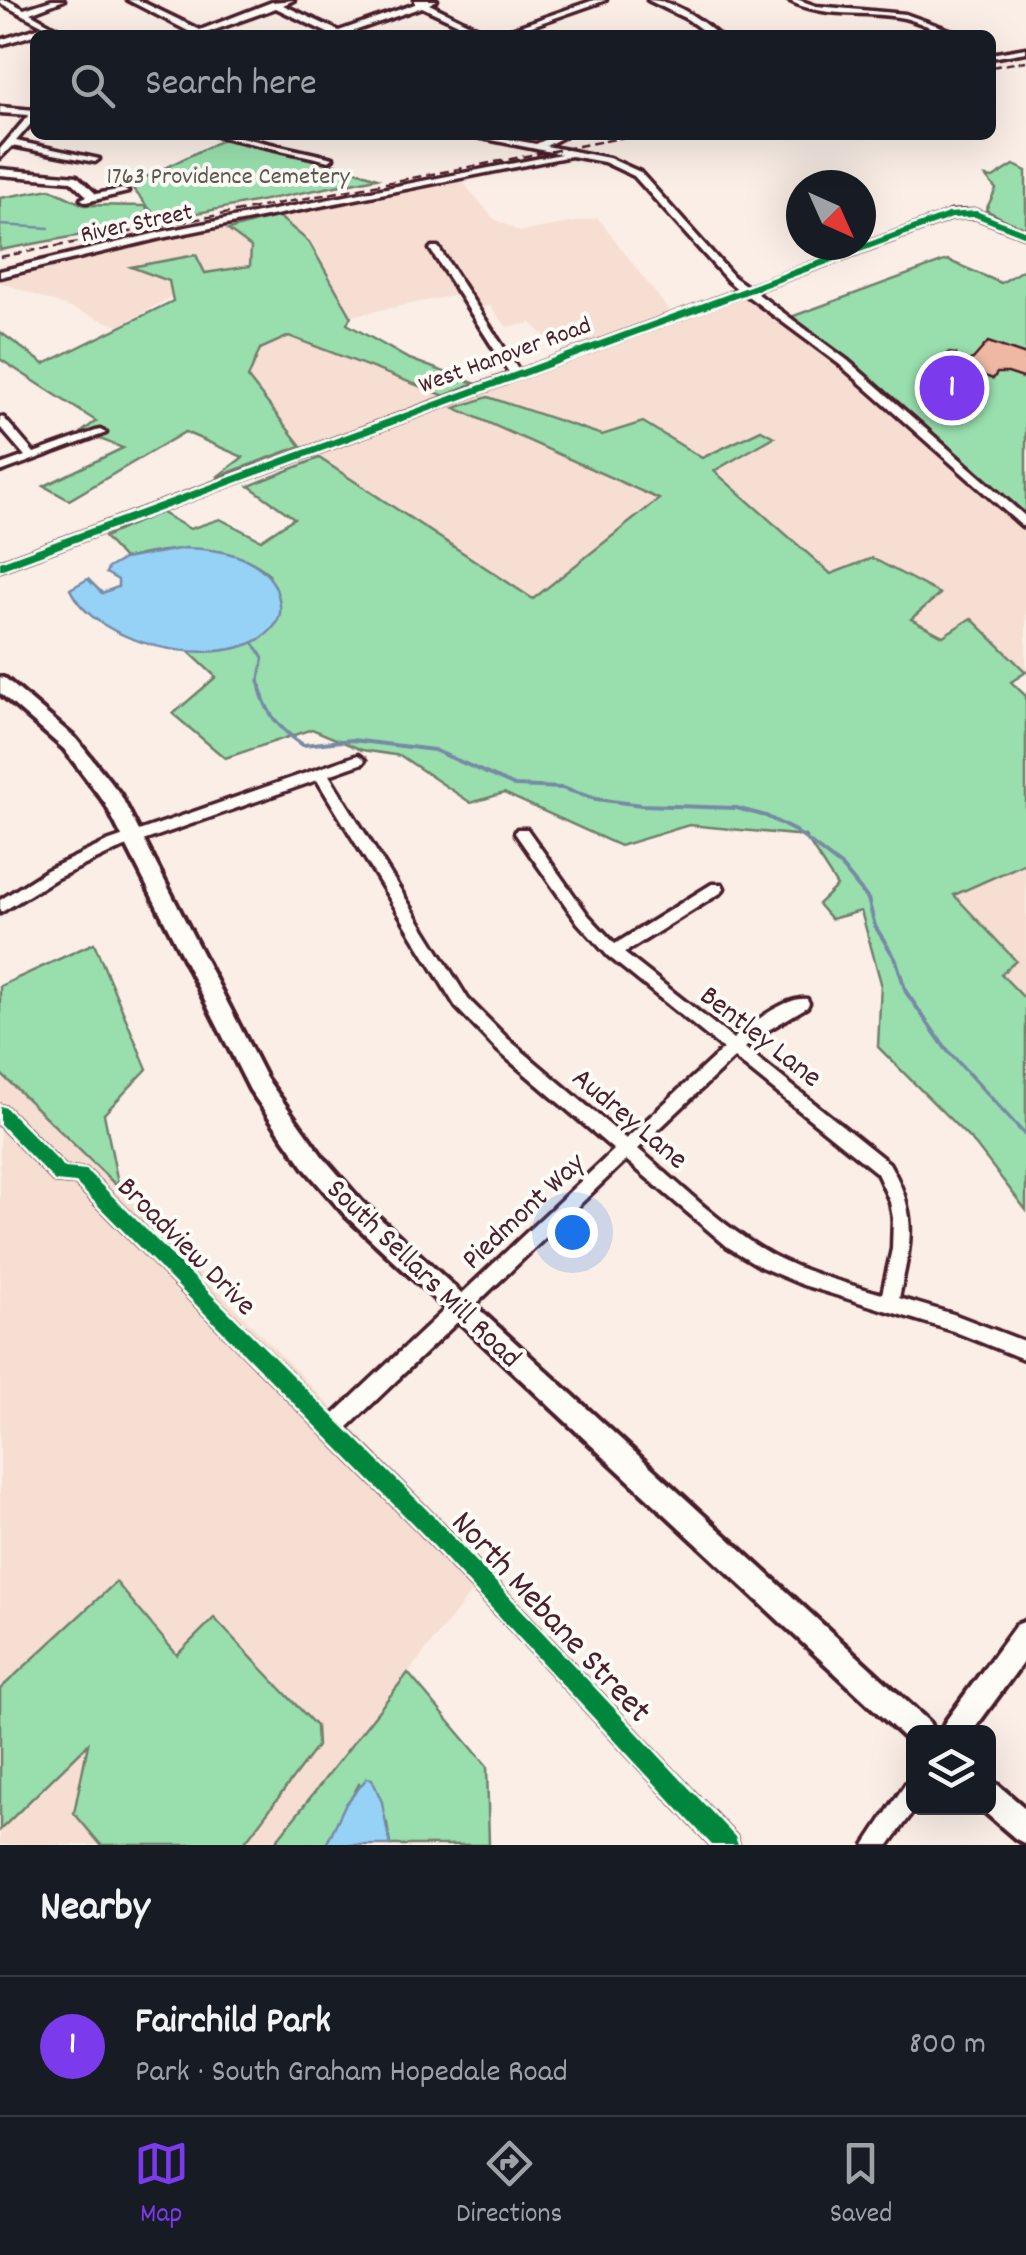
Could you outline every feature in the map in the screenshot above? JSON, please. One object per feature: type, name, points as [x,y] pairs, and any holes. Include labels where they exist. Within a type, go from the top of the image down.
[{"type":"main road","name":"South Sellars Mill Road","points":[[0,683],[70,744],[113,799],[258,1084],[354,1209],[912,1725]]},
{"type":"main road","points":[[960,1725],[1026,1634]]},
{"type":"main road","points":[[996,1802],[1026,1829]]},
{"type":"street","points":[[1,0],[55,30]]},
{"type":"street","points":[[24,12],[60,0]]},
{"type":"street","points":[[132,0],[191,30]]},
{"type":"street","points":[[266,0],[329,30]]},
{"type":"street","points":[[210,30],[290,0]]},
{"type":"street","points":[[347,30],[418,2],[433,0]]},
{"type":"street","points":[[513,30],[602,0]]},
{"type":"street","points":[[652,0],[690,17],[707,30]]},
{"type":"street","points":[[792,0],[815,8],[904,16],[945,30]]},
{"type":"street","points":[[418,2],[477,30]]},
{"type":"street","points":[[41,30],[50,27]]},
{"type":"street","points":[[0,43],[30,33]]},
{"type":"street","points":[[996,48],[1008,54]]},
{"type":"street","points":[[996,55],[1026,50]]},
{"type":"street","points":[[0,110],[30,113]]},
{"type":"street","points":[[0,156],[30,120]]},
{"type":"street","points":[[242,140],[329,158]]},
{"type":"street","points":[[498,140],[613,162],[637,174],[744,290],[843,362],[1026,523]]},
{"type":"street","points":[[536,147],[552,140]]},
{"type":"street","points":[[11,142],[96,159]]},
{"type":"street","name":"River Street","points":[[0,274],[161,235],[576,154]]},
{"type":"street","points":[[0,172],[74,178],[89,198],[124,192]]},
{"type":"street","name":"West Hanover Road","points":[[0,566],[956,213],[982,216],[1026,234]]},
{"type":"street","points":[[435,249],[516,375]]},
{"type":"street","points":[[0,420],[32,457]]},
{"type":"street","points":[[0,469],[100,433]]},
{"type":"street","points":[[0,908],[70,864],[358,760]]},
{"type":"street","name":"Audrey Lane","points":[[320,774],[462,1003],[502,1044],[753,1255],[805,1279],[989,1332],[1026,1351]]},
{"type":"street","name":"Bentley Lane","points":[[522,833],[583,920],[612,952],[870,1155],[894,1184],[904,1229],[889,1302]]},
{"type":"street","points":[[612,952],[716,888]]},
{"type":"street","name":"Piedmont Way","points":[[334,1428],[734,1049],[772,1016],[801,1003]]},
{"type":"street","name":"Broadview Drive","points":[[0,1113],[61,1176],[80,1175],[334,1428]]},
{"type":"street","name":"North Mebane Street","points":[[334,1428],[726,1845]]},
{"type":"street","points":[[876,1845],[906,1802]]},
{"type":"shaded area","points":[[462,181],[494,219],[520,232],[598,218],[676,320],[742,295],[865,385],[1026,531],[1026,672],[971,619],[943,636],[910,618],[939,595],[832,574],[702,458],[643,422],[602,435],[489,397],[457,409],[660,499],[533,600],[302,449],[248,378],[256,360],[254,354],[281,334],[382,361],[445,396],[562,352],[531,323],[507,327],[490,306],[474,309],[460,294],[351,316],[309,242],[196,283],[119,326],[0,282],[0,277],[159,240]]},
{"type":"shaded area","points":[[1026,797],[1026,1000],[1000,973],[1016,961],[908,847]]},
{"type":"shaded area","points":[[0,1073],[119,1188],[489,1570],[273,1845],[0,1845]]},
{"type":"green space","name":"1763 Providence Cemetery","points":[[222,140],[339,165],[377,178],[162,220],[130,185]]},
{"type":"green space","points":[[1014,165],[1026,171],[1026,230],[986,210],[996,189],[986,177],[993,178]]},
{"type":"green space","points":[[50,189],[84,205],[146,206],[152,222],[0,250],[0,198]]},
{"type":"green space","points":[[278,216],[309,242],[351,316],[347,324],[407,358],[474,383],[445,396],[289,336],[260,349],[248,378],[301,446],[217,477],[243,457],[185,432],[69,500],[44,486],[123,448],[82,432],[96,421],[0,359],[0,332],[44,364],[173,301],[169,281],[131,267],[196,255],[205,273],[250,266],[251,247],[228,230]]},
{"type":"green space","points":[[947,260],[1001,283],[1026,268],[1026,519],[791,317]]},
{"type":"green space","points":[[488,397],[602,435],[643,422],[702,458],[761,430],[774,437],[714,471],[831,574],[872,558],[940,594],[911,619],[943,636],[971,618],[1026,672],[1011,682],[1026,696],[1026,863],[954,895],[1016,961],[1001,974],[1026,1000],[1026,1210],[975,1144],[878,1047],[881,983],[861,911],[831,919],[818,904],[837,886],[805,836],[689,825],[620,846],[504,793],[471,803],[401,756],[362,750],[312,729],[225,758],[173,714],[216,677],[188,651],[251,643],[277,623],[269,574],[253,563],[199,549],[124,559],[104,537],[160,512],[190,529],[220,519],[261,540],[294,518],[249,486],[319,458],[533,599],[659,499],[455,408]]},
{"type":"green space","points":[[94,943],[147,1069],[104,1114],[119,1188],[0,1073],[0,986]]},
{"type":"green space","points":[[116,1582],[177,1655],[214,1618],[316,1726],[317,1746],[243,1845],[101,1845],[74,1813],[88,1744],[0,1830],[0,1689]]},
{"type":"green space","points":[[408,1673],[487,1766],[489,1845],[390,1845],[387,1823],[359,1784],[326,1845],[273,1845]]},
{"type":"water","points":[[185,548],[246,559],[269,576],[280,610],[271,631],[241,647],[215,651],[157,646],[104,625],[70,589],[88,579],[102,593],[118,587],[118,580],[106,573],[124,559]]},
{"type":"water","points":[[367,1778],[372,1779],[382,1802],[390,1845],[326,1845],[345,1805]]},
{"type":"building","points":[[988,342],[1026,355],[1026,379],[997,373],[993,379],[946,362],[948,353],[956,354],[957,365],[973,359]]},
{"type":"waterway","points":[[0,225],[49,228]]},
{"type":"waterway","points":[[253,642],[263,658],[259,682]]},
{"type":"waterway","points":[[259,682],[274,718],[303,745],[352,740],[434,750],[515,786],[562,788],[596,799],[641,805],[736,808],[766,816],[795,831],[842,867],[868,899],[875,926],[896,960],[906,992],[946,1049],[1026,1136]]},
{"type":"railway","points":[[996,66],[1026,61]]},
{"type":"railway","points":[[0,257],[610,140]]},
{"type":"cycle path","points":[[0,566],[951,215],[976,214],[1026,234]]},
{"type":"cycle path","points":[[0,1113],[61,1176],[80,1175],[430,1527],[727,1845]]},
{"type":"place","name":"Fairchild Park","points":[[952,388]]}]
